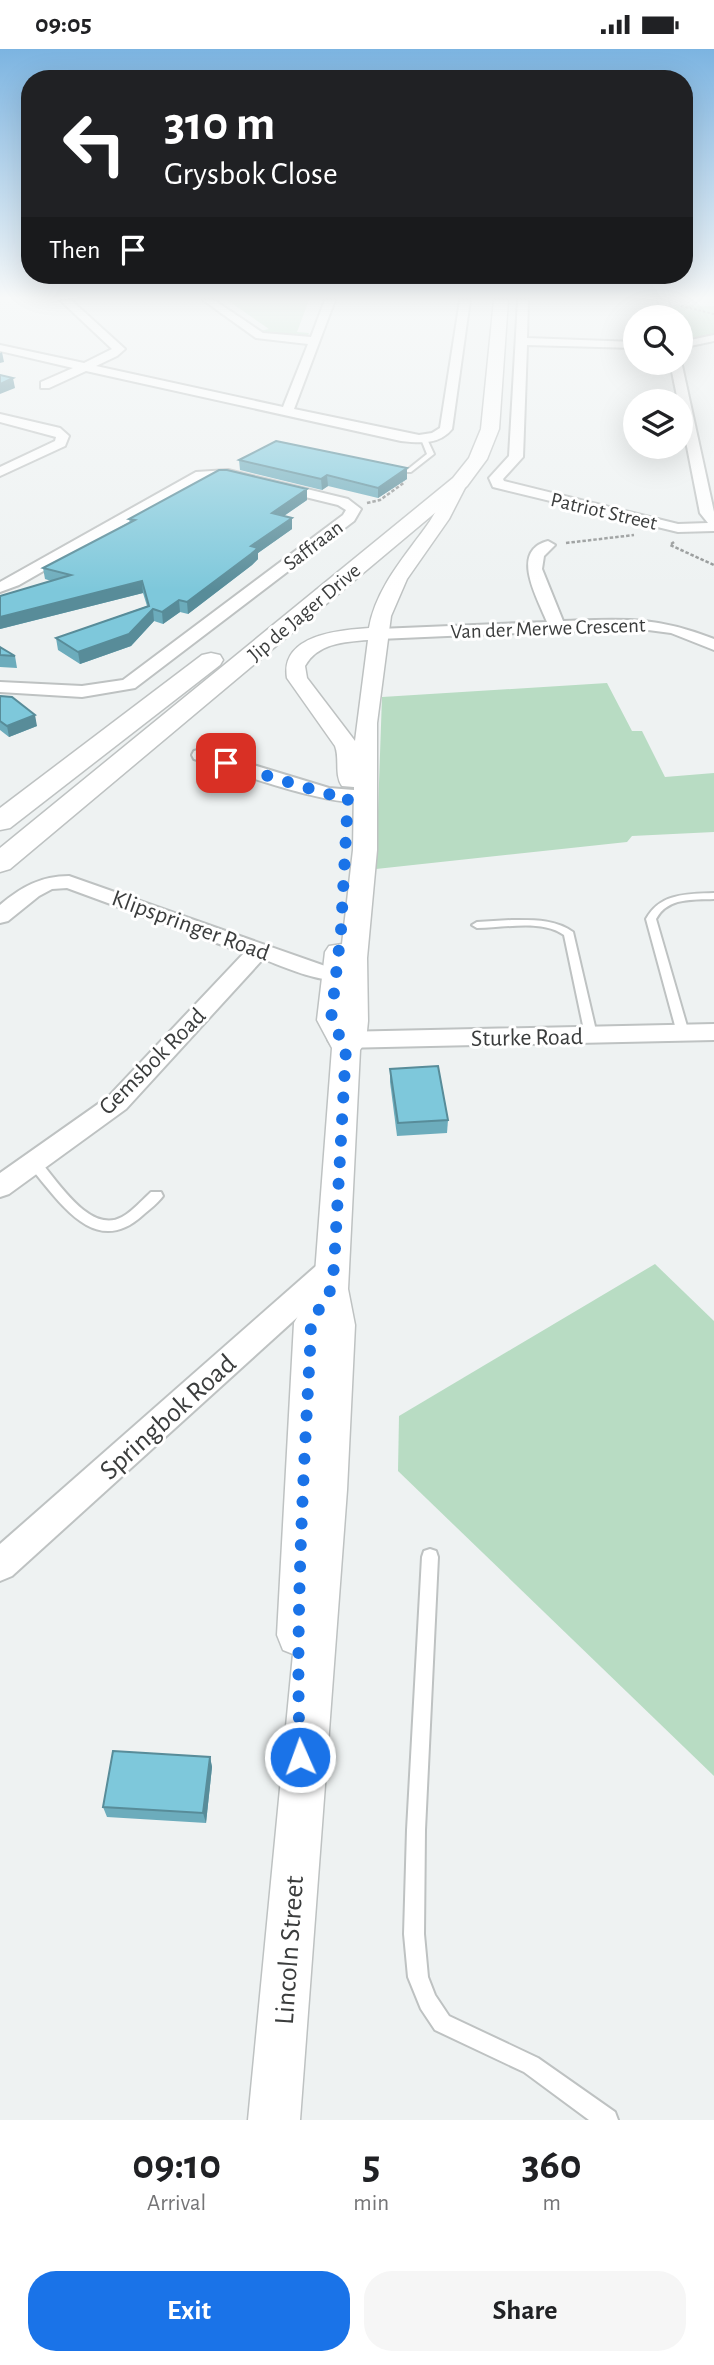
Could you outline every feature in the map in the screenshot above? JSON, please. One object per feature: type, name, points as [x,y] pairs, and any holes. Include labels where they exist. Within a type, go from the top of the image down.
[{"type":"main road","name":"Jip de Jager Drive","points":[[0,822],[391,522],[449,471],[466,446],[474,397]]},
{"type":"main road","name":"Jip de Jager Drive","points":[[0,863],[10,845],[460,482],[478,459],[490,429],[493,397]]},
{"type":"street","points":[[220,397],[401,437],[425,439],[442,434],[446,429],[451,397]]},
{"type":"street","points":[[286,411],[294,397]]},
{"type":"street","name":"Patriot Street","points":[[519,397],[516,457],[513,464],[499,475],[496,483],[506,488],[688,529],[714,524]]},
{"type":"street","points":[[683,397],[707,513],[714,524]]},
{"type":"street","points":[[0,418],[63,436],[60,443],[0,473]]},
{"type":"street","name":"Saffraan","points":[[0,587],[14,582],[201,475],[228,474],[348,504],[354,509],[349,518],[128,684],[100,690],[0,687]]},
{"type":"street","points":[[357,797],[375,658],[388,597],[440,519],[460,482]]},
{"type":"street","points":[[548,545],[537,555],[534,569],[557,626]]},
{"type":"street","name":"Van der Merwe Crescent","points":[[379,634],[647,624],[687,633],[714,645]]},
{"type":"street","points":[[357,797],[346,745],[295,672],[300,656],[322,641],[379,634]]},
{"type":"street","points":[[322,641],[352,645],[375,658]]},
{"type":"street","points":[[201,755],[327,794],[357,797]]},
{"type":"street","name":"Lincoln Street","points":[[274,2120],[301,1779],[318,1630],[338,1325],[332,1278],[346,1043],[331,1020],[345,973],[341,930],[357,797]]},
{"type":"street","name":"Klipspringer Road","points":[[0,916],[29,891],[52,882],[76,884],[323,973],[345,973]]},
{"type":"street","name":"Gemsbok Road","points":[[0,1187],[132,1089],[260,949]]},
{"type":"street","name":"Sturke Road","points":[[346,1043],[714,1033]]},
{"type":"street","name":"Springbok Road","points":[[0,1565],[332,1278]]},
{"type":"lane","points":[[412,469],[431,454],[425,439]]},
{"type":"lane","points":[[683,1033],[651,919],[658,907],[672,900],[714,896]]},
{"type":"lane","points":[[477,925],[545,924],[564,928],[569,934],[591,1035]]},
{"type":"lane","points":[[34,1163],[78,1214],[92,1224],[105,1226],[126,1221],[156,1196]]},
{"type":"lane","points":[[430,1557],[416,1830],[415,1934],[418,1977],[428,2002],[442,2023],[531,2065],[607,2120]]},
{"type":"path","points":[[348,504],[380,500],[413,477],[417,472],[412,469]]},
{"type":"path","points":[[688,529],[670,545],[714,565]]},
{"type":"path","points":[[548,545],[637,535]]},
{"type":"green space","points":[[607,683],[632,731],[642,731],[665,777],[714,773],[714,832],[632,836],[627,842],[376,869],[382,697]]},
{"type":"green space","points":[[655,1264],[714,1321],[714,1776],[398,1471],[399,1416]]},
{"type":"building","points":[[276,441],[407,468],[378,488],[327,475],[321,479],[239,460]]},
{"type":"building","points":[[219,470],[307,489],[272,513],[292,518],[251,546],[258,548],[187,602],[179,600],[162,612],[153,609],[129,634],[78,652],[56,638],[149,606],[142,581],[0,617],[0,596],[71,575],[43,568],[135,520],[129,519]]},
{"type":"building","points":[[0,647],[15,656],[0,655]]},
{"type":"building","points":[[0,696],[12,697],[35,715],[7,726],[0,721]]},
{"type":"building","points":[[438,1066],[448,1120],[398,1123],[390,1069]]},
{"type":"building","points":[[113,1751],[210,1757],[203,1813],[103,1807]]},
{"type":"route","points":[[226,763],[327,794],[348,797],[341,930],[331,1020],[346,1048],[334,1267],[331,1289],[311,1323],[300,1562],[297,1692],[300,1757]]}]
